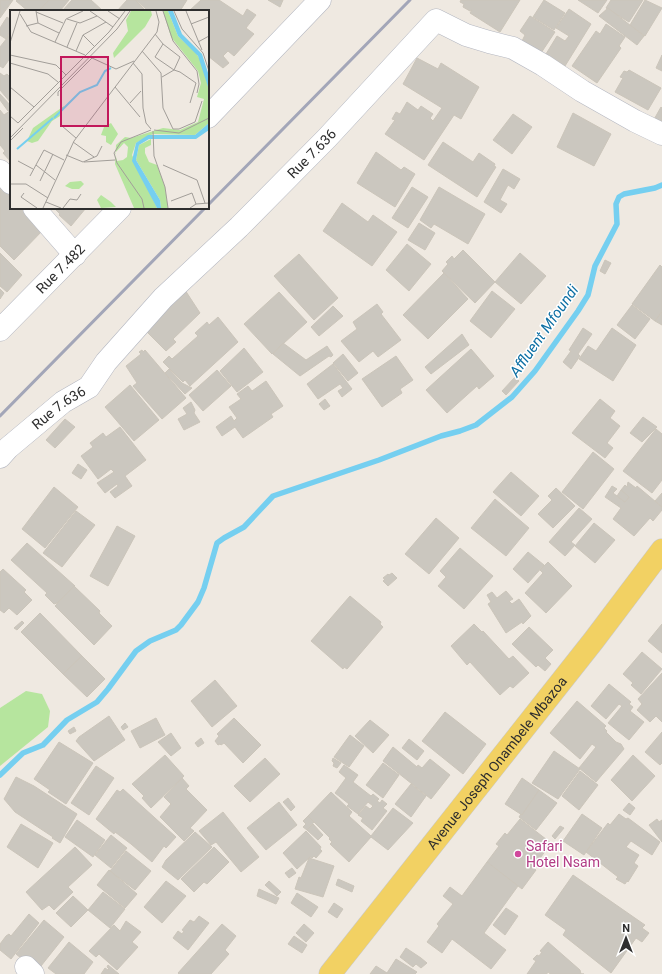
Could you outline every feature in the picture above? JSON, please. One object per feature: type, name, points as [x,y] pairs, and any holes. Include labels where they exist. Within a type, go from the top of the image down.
[{"type":"main road","name":"Avenue Joseph Onambele Mbazoa","points":[[330,974],[594,640],[662,550]]},
{"type":"street","points":[[209,116],[320,0]]},
{"type":"street","name":"Rue 7.636","points":[[0,456],[63,402],[89,387],[106,362],[163,298],[239,227],[327,138],[436,20],[466,35],[512,48],[543,65],[589,95],[635,121],[662,134]]},
{"type":"street","points":[[0,171],[10,182]]},
{"type":"street","points":[[35,209],[75,255]]},
{"type":"street","name":"Rue 7.482","points":[[0,330],[119,209]]},
{"type":"green space","points":[[26,691],[42,694],[50,711],[48,727],[0,766],[0,708]]},
{"type":"building","points":[[0,0],[13,0],[0,18]]},
{"type":"building","points":[[49,0],[40,10],[27,10],[16,1]]},
{"type":"building","points":[[49,0],[69,0],[61,10],[40,10]]},
{"type":"building","points":[[72,0],[91,0],[102,10],[63,10]]},
{"type":"building","points":[[127,0],[135,0],[145,10],[118,10]]},
{"type":"building","points":[[136,0],[187,0],[181,10],[147,10]]},
{"type":"building","points":[[201,0],[219,0],[243,16],[247,9],[256,15],[246,28],[254,34],[234,56],[228,51],[223,56],[229,63],[223,68],[209,57],[209,10],[190,10]]},
{"type":"building","points":[[268,0],[283,0],[280,7]]},
{"type":"building","points":[[461,0],[520,0],[500,32],[470,13],[472,10],[470,11],[463,7],[464,4],[460,2]]},
{"type":"building","points":[[544,0],[565,13],[554,30],[533,17]]},
{"type":"building","points":[[578,0],[607,0],[598,13]]},
{"type":"building","points":[[611,0],[643,0],[629,22],[606,8]]},
{"type":"building","points":[[645,0],[662,8],[645,36],[630,25]]},
{"type":"building","points":[[608,8],[644,36],[637,45],[599,16]]},
{"type":"building","points":[[569,9],[591,24],[565,66],[546,54],[557,36],[565,41],[569,36],[556,28]]},
{"type":"building","points":[[530,16],[555,32],[541,53],[522,41],[525,35],[520,31]]},
{"type":"building","points":[[7,17],[10,19],[10,33],[6,39],[0,35],[0,28]]},
{"type":"building","points":[[606,24],[625,37],[619,46],[621,48],[597,83],[572,66],[596,31],[600,34]]},
{"type":"building","points":[[10,34],[10,58],[3,68],[0,66],[0,47]]},
{"type":"building","points":[[662,55],[662,71],[656,68]]},
{"type":"building","points":[[417,58],[438,69],[441,63],[479,87],[461,119],[454,115],[424,160],[385,134],[395,120],[392,119],[396,112],[400,114],[407,102],[418,110],[421,106],[433,114],[430,118],[433,121],[442,108],[403,84]]},
{"type":"building","points":[[629,70],[661,88],[648,110],[615,92],[623,78],[620,77],[624,71],[627,72]]},
{"type":"building","points":[[0,73],[4,76],[7,74],[10,77],[10,102],[0,90]]},
{"type":"building","points":[[0,94],[10,105],[10,109],[8,111],[0,100]]},
{"type":"building","points":[[661,107],[662,125],[652,123]]},
{"type":"building","points":[[0,110],[4,115],[10,111],[10,161],[3,153],[5,151],[0,145]]},
{"type":"building","points":[[573,113],[611,134],[594,166],[557,147]]},
{"type":"building","points":[[513,114],[532,127],[512,154],[493,140]]},
{"type":"building","points":[[443,142],[473,162],[479,153],[495,164],[494,166],[496,167],[477,197],[428,165]]},
{"type":"building","points":[[376,152],[401,170],[404,167],[415,174],[395,207],[357,183]]},
{"type":"building","points":[[503,169],[520,179],[514,189],[508,185],[500,200],[507,204],[501,213],[484,202]]},
{"type":"building","points":[[2,187],[10,194],[10,209],[25,209],[44,229],[14,260],[0,246],[0,189]]},
{"type":"building","points":[[412,187],[428,197],[408,228],[392,218]]},
{"type":"building","points":[[439,187],[485,214],[468,244],[434,224],[431,228],[420,220]]},
{"type":"building","points":[[342,203],[368,222],[373,215],[397,232],[372,266],[323,231]]},
{"type":"building","points":[[55,209],[85,209],[71,226],[59,215],[60,214]]},
{"type":"building","points":[[419,223],[435,233],[425,250],[408,240]]},
{"type":"building","points":[[407,244],[431,264],[409,291],[386,270]]},
{"type":"building","points":[[463,250],[495,282],[475,303],[442,271],[448,264],[446,262],[452,256],[454,259]]},
{"type":"building","points":[[0,253],[22,275],[7,292],[0,286]]},
{"type":"building","points":[[520,253],[546,276],[521,304],[495,282]]},
{"type":"building","points":[[299,254],[338,298],[314,320],[274,276]]},
{"type":"building","points":[[605,260],[611,263],[605,274],[600,271]]},
{"type":"building","points":[[660,265],[662,267],[662,311],[655,321],[632,304]]},
{"type":"building","points":[[444,273],[468,299],[428,339],[403,315]]},
{"type":"building","points":[[0,289],[4,293],[0,299]]},
{"type":"building","points":[[185,290],[200,313],[173,339],[176,342],[166,351],[144,329]]},
{"type":"building","points":[[492,291],[515,309],[491,338],[470,321]]},
{"type":"building","points":[[279,292],[307,322],[272,354],[244,324]]},
{"type":"building","points":[[377,304],[383,312],[381,314],[401,340],[378,357],[373,351],[359,362],[341,341],[357,329],[353,322]]},
{"type":"building","points":[[632,305],[650,319],[635,339],[617,325]]},
{"type":"building","points":[[333,306],[343,316],[319,336],[311,327]]},
{"type":"building","points":[[662,312],[662,325],[655,321]]},
{"type":"building","points":[[218,317],[238,342],[190,386],[185,380],[183,382],[163,362],[169,356],[172,359],[198,336],[195,333],[207,322],[209,325]]},
{"type":"building","points":[[583,328],[592,334],[578,354],[580,356],[571,369],[563,362],[571,351],[569,350]]},
{"type":"building","points":[[612,328],[636,345],[613,381],[579,359],[588,346],[596,351]]},
{"type":"building","points":[[462,334],[469,345],[431,374],[425,367]]},
{"type":"building","points":[[283,343],[306,360],[327,346],[333,355],[331,357],[329,356],[300,376],[273,354]]},
{"type":"building","points":[[244,348],[263,372],[237,392],[220,371]]},
{"type":"building","points":[[471,349],[494,376],[479,389],[477,386],[447,413],[426,390]]},
{"type":"building","points":[[142,350],[143,352],[145,350],[186,398],[162,419],[133,386],[137,383],[126,366],[141,354],[139,352]]},
{"type":"building","points":[[343,354],[358,373],[348,381],[333,363]]},
{"type":"building","points":[[396,356],[413,380],[400,389],[402,393],[382,407],[362,379]]},
{"type":"building","points":[[333,364],[352,389],[342,397],[338,391],[343,388],[340,384],[318,399],[307,384]]},
{"type":"building","points":[[169,369],[182,383],[192,388],[185,394],[165,373]]},
{"type":"building","points":[[217,370],[231,386],[203,411],[189,395]]},
{"type":"building","points":[[515,377],[519,381],[506,395],[502,391]]},
{"type":"building","points":[[266,381],[283,406],[271,414],[273,417],[243,438],[235,427],[222,436],[216,427],[231,416],[234,421],[237,418],[229,407],[241,399],[237,394],[248,386],[252,391]]},
{"type":"building","points":[[130,385],[159,420],[134,441],[105,407]]},
{"type":"building","points":[[325,399],[330,406],[324,410],[319,404]]},
{"type":"building","points":[[600,399],[615,411],[610,418],[620,426],[607,443],[613,448],[605,458],[572,433]]},
{"type":"building","points":[[191,402],[195,410],[194,413],[200,422],[184,430],[178,419],[187,414],[183,408]]},
{"type":"building","points":[[643,417],[657,427],[642,442],[630,433]]},
{"type":"building","points":[[65,419],[75,427],[55,448],[46,440]]},
{"type":"building","points":[[120,427],[146,460],[125,476],[132,486],[115,498],[110,492],[118,486],[117,484],[105,493],[97,483],[114,472],[111,469],[98,479],[81,456],[93,447],[90,443],[103,433],[106,437]]},
{"type":"building","points":[[656,429],[662,434],[662,480],[652,493],[623,471]]},
{"type":"building","points":[[593,452],[614,469],[583,509],[562,492]]},
{"type":"building","points":[[78,464],[87,470],[81,479],[72,473]]},
{"type":"building","points":[[511,472],[539,496],[521,516],[493,492]]},
{"type":"building","points":[[628,482],[636,488],[637,486],[662,507],[662,510],[653,521],[650,518],[634,536],[613,519],[621,508],[605,497],[612,486],[617,489],[613,493],[625,502],[629,497],[621,490],[625,485],[627,487]]},
{"type":"building","points":[[54,487],[78,507],[45,548],[22,529]]},
{"type":"building","points":[[556,488],[575,506],[553,528],[538,514],[552,500],[548,496]]},
{"type":"building","points":[[621,490],[629,497],[625,502],[617,496]]},
{"type":"building","points":[[662,493],[662,507],[655,501]]},
{"type":"building","points":[[495,499],[529,528],[506,556],[471,528]]},
{"type":"building","points":[[579,508],[592,519],[571,542],[575,545],[565,556],[549,542]]},
{"type":"building","points":[[76,511],[95,525],[62,567],[43,553]]},
{"type":"building","points":[[436,518],[459,538],[429,574],[405,554]]},
{"type":"building","points":[[594,523],[615,540],[595,563],[575,546]]},
{"type":"building","points":[[117,526],[135,536],[108,586],[90,576]]},
{"type":"building","points":[[27,543],[75,586],[57,603],[54,604],[45,595],[47,593],[11,560]]},
{"type":"building","points":[[460,548],[493,576],[464,609],[438,586],[446,577],[440,571]]},
{"type":"building","points":[[528,552],[544,565],[528,583],[513,569]]},
{"type":"building","points":[[548,562],[572,586],[546,613],[525,593],[543,573],[540,570]]},
{"type":"building","points":[[3,569],[26,590],[24,592],[32,600],[17,615],[9,608],[4,613],[0,610],[0,572]]},
{"type":"building","points":[[392,573],[397,578],[388,586],[383,581],[385,579],[383,578]]},
{"type":"building","points":[[74,586],[100,611],[99,613],[112,626],[94,645],[55,606]]},
{"type":"building","points":[[506,591],[513,599],[509,601],[512,604],[519,599],[531,616],[523,624],[522,622],[506,633],[488,604],[491,602],[487,595],[492,592],[497,598]]},
{"type":"building","points":[[350,596],[381,622],[380,624],[383,627],[347,669],[344,667],[343,669],[311,641]]},
{"type":"building","points":[[40,613],[82,656],[63,674],[21,632]]},
{"type":"building","points":[[22,621],[24,623],[17,630],[14,628]]},
{"type":"building","points":[[474,624],[482,632],[483,631],[509,659],[513,656],[529,673],[513,688],[510,686],[500,695],[470,662],[467,665],[451,646]]},
{"type":"building","points":[[662,624],[662,653],[648,641]]},
{"type":"building","points":[[529,627],[553,650],[545,658],[551,664],[545,671],[538,665],[536,667],[512,644]]},
{"type":"building","points":[[642,652],[662,669],[641,694],[631,685],[633,683],[623,674]]},
{"type":"building","points":[[82,656],[105,679],[87,697],[63,674]]},
{"type":"building","points":[[662,673],[662,722],[656,716],[650,722],[637,710],[642,704],[638,699]]},
{"type":"building","points":[[215,680],[237,706],[212,727],[191,701]]},
{"type":"building","points":[[609,684],[631,702],[629,704],[633,707],[630,711],[644,722],[629,740],[608,723],[622,706],[619,704],[606,719],[591,706]]},
{"type":"building","points":[[577,701],[606,726],[604,728],[607,731],[606,732],[616,742],[621,744],[624,749],[596,782],[579,768],[596,747],[592,744],[580,759],[550,733]]},
{"type":"building","points":[[445,712],[486,744],[463,774],[422,741]]},
{"type":"building","points":[[109,716],[125,740],[94,761],[76,741],[79,737]]},
{"type":"building","points":[[156,718],[165,735],[140,748],[131,731]]},
{"type":"building","points":[[234,718],[261,745],[243,763],[224,743],[218,745],[215,741],[219,736],[217,734]]},
{"type":"building","points":[[370,720],[389,735],[373,753],[355,736]]},
{"type":"building","points":[[125,723],[128,727],[123,730],[121,727]]},
{"type":"building","points":[[74,727],[76,731],[70,734],[68,731]]},
{"type":"building","points":[[662,732],[662,763],[660,765],[645,752]]},
{"type":"building","points":[[171,733],[181,748],[171,756],[158,742]]},
{"type":"building","points":[[350,735],[364,746],[349,767],[334,757]]},
{"type":"building","points":[[201,738],[204,743],[198,747],[195,743]]},
{"type":"building","points":[[409,739],[424,751],[417,760],[402,748]]},
{"type":"building","points":[[59,742],[93,763],[66,804],[48,792],[50,790],[34,779]]},
{"type":"building","points":[[393,747],[417,767],[418,765],[422,768],[430,759],[450,775],[431,799],[383,761]]},
{"type":"building","points":[[554,751],[580,769],[558,799],[532,783]]},
{"type":"building","points":[[165,755],[184,776],[151,808],[142,798],[144,796],[132,784]]},
{"type":"building","points":[[633,755],[655,776],[632,801],[611,780]]},
{"type":"building","points":[[265,758],[280,774],[250,802],[234,786]]},
{"type":"building","points":[[333,758],[341,763],[337,768],[333,766]]},
{"type":"building","points":[[383,763],[399,775],[383,798],[366,785]]},
{"type":"building","points":[[344,765],[358,775],[353,782],[371,796],[373,794],[379,799],[377,801],[380,803],[382,800],[387,804],[383,808],[387,811],[372,830],[361,821],[363,818],[358,815],[366,806],[370,809],[373,806],[368,802],[358,814],[347,806],[349,804],[335,793],[346,778],[339,772]]},
{"type":"building","points":[[96,766],[114,778],[89,815],[71,803]]},
{"type":"building","points":[[580,771],[598,785],[579,810],[562,796]]},
{"type":"building","points":[[16,777],[34,786],[77,814],[60,843],[15,812],[4,799]]},
{"type":"building","points":[[182,778],[189,786],[186,789],[207,810],[190,828],[194,831],[184,841],[160,817],[171,804],[164,797]]},
{"type":"building","points":[[522,778],[539,790],[522,815],[505,804]]},
{"type":"building","points":[[411,784],[426,796],[411,817],[395,804]]},
{"type":"building","points":[[123,789],[176,837],[166,848],[164,846],[152,862],[131,844],[115,832],[114,834],[96,819],[117,790],[120,792]]},
{"type":"building","points":[[539,790],[557,803],[536,830],[519,817],[521,814],[522,815]]},
{"type":"building","points":[[331,792],[352,812],[349,816],[371,836],[393,808],[413,823],[388,850],[371,837],[349,862],[330,844],[332,842],[329,839],[330,838],[308,816]]},
{"type":"building","points":[[288,798],[295,807],[291,811],[283,802]]},
{"type":"building","points":[[279,802],[297,825],[266,850],[247,828]]},
{"type":"building","points":[[629,803],[635,808],[630,815],[623,810]]},
{"type":"building","points":[[223,812],[259,857],[241,872],[216,842],[211,845],[199,831]]},
{"type":"building","points":[[582,814],[602,828],[584,855],[563,841]]},
{"type":"building","points":[[619,814],[626,819],[628,818],[660,842],[652,855],[631,841],[626,847],[639,855],[634,863],[638,866],[628,882],[627,881],[625,884],[616,879],[618,877],[586,852],[608,823],[610,825]]},
{"type":"building","points":[[308,816],[314,822],[307,830],[303,827],[306,824],[303,821]]},
{"type":"building","name":"Safari Hotel Nsam","points":[[520,819],[551,843],[533,868],[536,870],[522,889],[487,862],[499,846],[496,844],[505,833],[507,835]]},
{"type":"building","points":[[657,819],[659,822],[662,820],[662,842],[649,825]]},
{"type":"building","points":[[77,820],[105,840],[93,857],[65,837]]},
{"type":"building","points":[[21,824],[53,843],[38,868],[7,847]]},
{"type":"building","points":[[313,824],[323,835],[318,840],[307,830]]},
{"type":"building","points":[[560,826],[564,828],[555,839],[552,836]]},
{"type":"building","points":[[306,831],[321,847],[320,849],[322,851],[316,858],[314,856],[312,858],[310,857],[297,869],[283,853]]},
{"type":"building","points":[[195,832],[212,847],[178,880],[162,867],[166,860]]},
{"type":"building","points":[[111,835],[127,848],[111,868],[95,855]]},
{"type":"building","points":[[75,847],[92,865],[68,887],[73,892],[54,910],[49,905],[42,910],[26,892]]},
{"type":"building","points":[[214,847],[229,862],[207,884],[204,882],[194,892],[181,879]]},
{"type":"building","points":[[126,851],[151,871],[135,890],[110,871]]},
{"type":"building","points":[[309,858],[334,866],[323,897],[295,889],[299,877],[301,878]]},
{"type":"building","points":[[487,862],[518,886],[484,933],[506,950],[491,969],[452,939],[442,953],[427,942],[439,926],[437,924],[453,904],[443,896],[450,887],[462,896]]},
{"type":"building","points":[[292,868],[296,873],[289,878],[285,873]]},
{"type":"building","points":[[109,870],[137,894],[125,908],[97,885]]},
{"type":"building","points":[[573,875],[645,925],[642,928],[649,933],[642,942],[636,938],[611,973],[563,935],[566,930],[545,915]]},
{"type":"building","points":[[338,879],[354,886],[352,892],[336,885]]},
{"type":"building","points":[[166,881],[186,896],[162,923],[144,907]]},
{"type":"building","points":[[269,881],[281,892],[277,896],[265,885]]},
{"type":"building","points":[[259,889],[279,898],[276,904],[257,896]]},
{"type":"building","points":[[103,892],[125,909],[110,928],[88,910]]},
{"type":"building","points":[[297,893],[318,907],[311,917],[291,903]]},
{"type":"building","points":[[73,896],[88,910],[71,927],[56,913]]},
{"type":"building","points":[[334,903],[343,909],[337,918],[328,912]]},
{"type":"building","points":[[506,908],[518,916],[505,935],[493,925]]},
{"type":"building","points":[[29,914],[39,923],[11,959],[0,950],[0,944],[6,936],[9,934],[11,936]]},
{"type":"building","points":[[199,916],[209,923],[188,950],[173,938],[178,931],[182,934],[184,931],[182,930],[190,920],[194,922]]},
{"type":"building","points":[[44,920],[64,937],[37,971],[16,954]]},
{"type":"building","points":[[126,921],[141,932],[132,942],[138,947],[117,970],[99,954],[96,957],[89,951],[114,925],[120,931]]},
{"type":"building","points":[[222,924],[236,936],[225,950],[229,954],[211,974],[179,974],[178,973]]},
{"type":"building","points":[[304,924],[314,933],[306,942],[296,933]]},
{"type":"building","points":[[294,936],[307,945],[302,953],[288,944]]},
{"type":"building","points":[[69,942],[93,962],[84,974],[56,974],[48,968]]},
{"type":"building","points":[[548,942],[580,970],[581,974],[550,974],[549,972],[546,974],[527,974],[536,961],[533,959],[537,955],[539,956],[542,952],[540,951]]},
{"type":"building","points":[[406,948],[427,963],[421,968],[416,964],[413,967],[400,957]]},
{"type":"building","points":[[396,959],[417,972],[415,974],[370,974],[376,966],[387,973]]},
{"type":"building","points":[[108,965],[119,974],[101,974],[105,968],[108,970],[109,969],[107,967]]},
{"type":"waterway","name":"Affluent Mfoundi","points":[[0,775],[23,753],[43,745],[67,720],[97,702],[136,651],[150,641],[176,630],[181,625],[198,602],[204,588],[217,543],[244,527],[273,496],[476,425],[512,397],[535,371],[588,295],[595,266],[617,224],[616,204],[619,197],[624,194],[655,188],[662,185]]},
{"type":"railway","points":[[209,204],[410,0]]},
{"type":"railway","points":[[0,416],[204,209]]},
{"type":"place","name":"Safari Hotel Nsam","points":[[518,854]]}]
